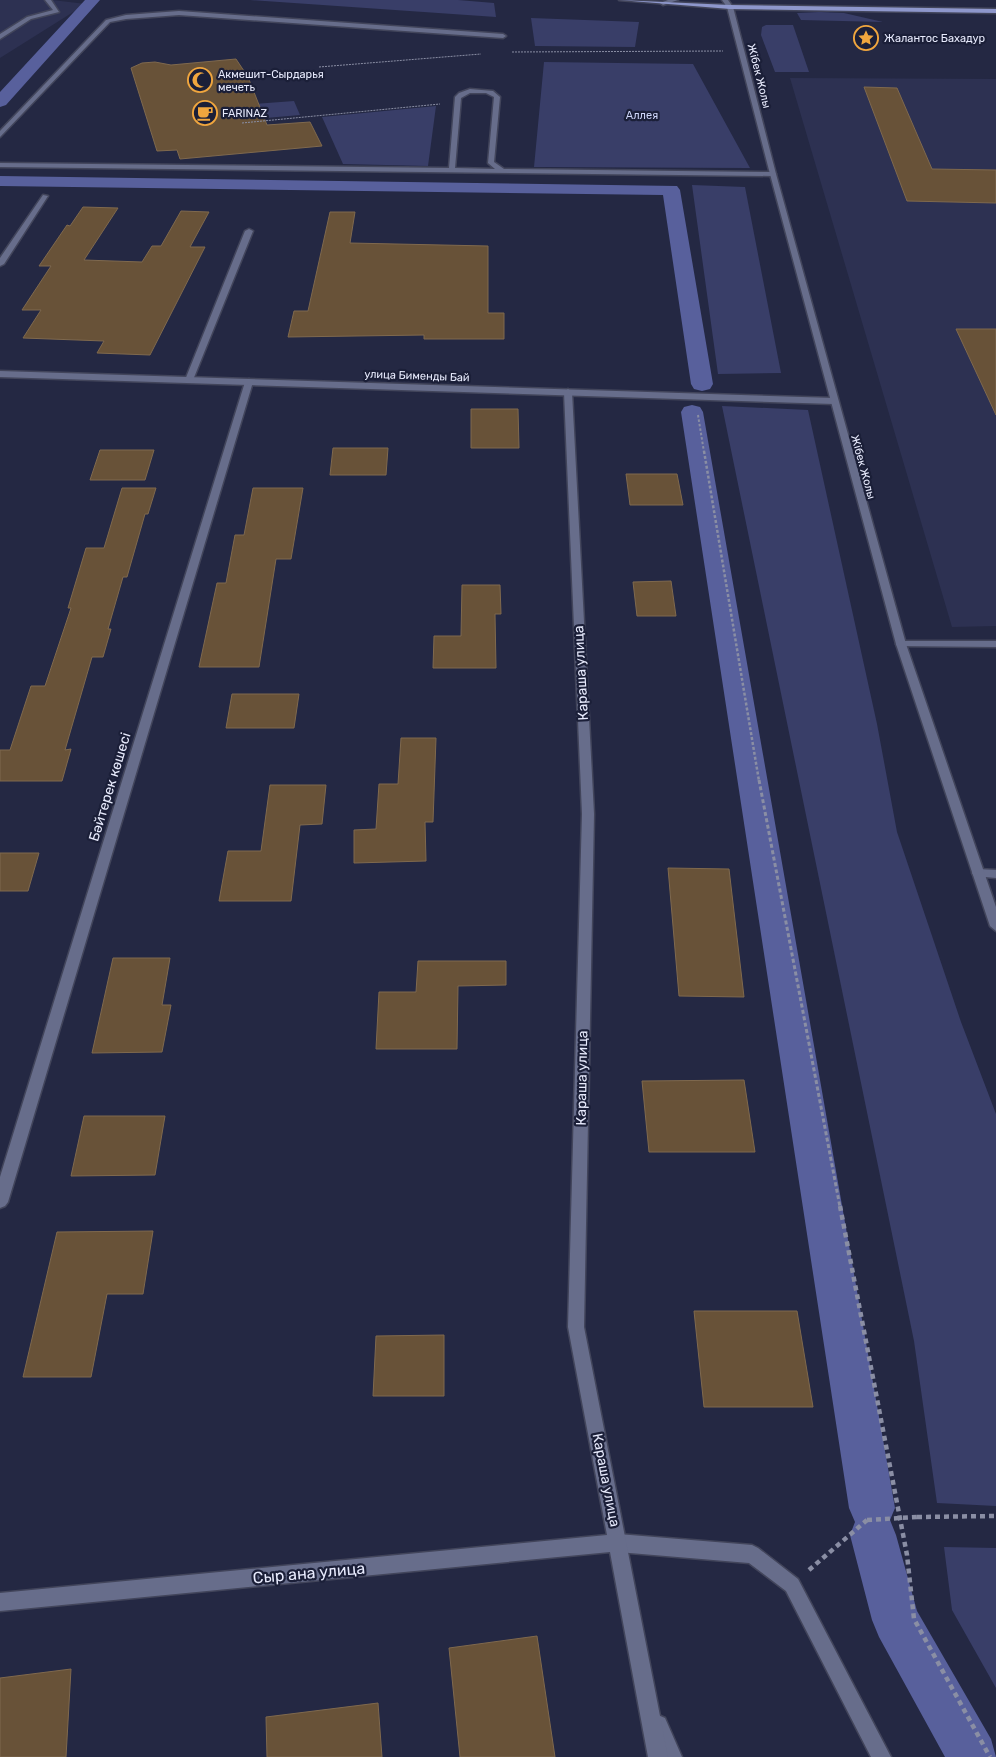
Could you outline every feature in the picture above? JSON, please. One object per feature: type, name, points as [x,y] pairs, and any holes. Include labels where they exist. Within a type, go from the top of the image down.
[{"type":"main road","points":[[622,0],[663,3],[728,2],[996,11]]},
{"type":"street","points":[[0,37],[29,18],[57,11],[48,0]]},
{"type":"street","points":[[663,3],[675,0]]},
{"type":"street","name":"Жібек Жолы","points":[[728,2],[901,644],[996,926]]},
{"type":"street","points":[[0,135],[108,21],[126,17],[179,13],[503,36]]},
{"type":"street","points":[[452,169],[458,97],[462,92],[485,91],[495,94],[497,97],[491,163],[501,170]]},
{"type":"street","points":[[0,165],[773,174]]},
{"type":"street","points":[[0,264],[44,196]]},
{"type":"street","points":[[189,380],[250,231]]},
{"type":"street","name":"улица Бименды Бай","points":[[0,374],[834,401]]},
{"type":"street","name":"Бәйтерек көшесі","points":[[0,1202],[249,382]]},
{"type":"street","name":"Караша улица","points":[[568,392],[588,814],[576,1327],[658,1757]]},
{"type":"street","points":[[901,644],[996,644]]},
{"type":"street","points":[[978,874],[996,874]]},
{"type":"street","name":"Сыр ана улица","points":[[0,1602],[618,1543],[752,1554],[792,1585]]},
{"type":"street","points":[[792,1585],[880,1757]]},
{"type":"street","points":[[647,1700],[672,1757]]},
{"type":"path","points":[[512,52],[741,51]]},
{"type":"path","points":[[319,66],[483,54]]},
{"type":"path","points":[[242,123],[446,104]]},
{"type":"path","points":[[701,397],[697,420],[749,727],[905,1545],[914,1619],[990,1757]]},
{"type":"path","points":[[792,1585],[867,1520],[996,1516]]},
{"type":"shaded area","points":[[0,0],[52,0],[86,4],[0,58]]},
{"type":"shaded area","points":[[790,78],[996,79],[996,626],[952,627]]},
{"type":"green space","points":[[250,0],[458,0],[494,3],[496,17]]},
{"type":"green space","points":[[797,13],[844,13],[883,22],[801,20]]},
{"type":"green space","points":[[531,18],[639,22],[635,47],[535,46]]},
{"type":"green space","points":[[766,25],[793,25],[809,72],[775,72],[761,35],[762,27]]},
{"type":"green space","name":"Аллея","points":[[544,62],[693,64],[750,168],[534,167]]},
{"type":"green space","points":[[294,101],[300,115],[231,121],[226,106]]},
{"type":"green space","points":[[436,106],[428,166],[343,164],[322,117]]},
{"type":"green space","points":[[692,185],[745,187],[781,373],[718,374]]},
{"type":"green space","points":[[722,406],[808,410],[877,724],[897,832],[961,1022],[996,1114],[996,1506],[937,1503],[914,1341]]},
{"type":"green space","points":[[944,1547],[996,1548],[996,1688],[952,1610]]},
{"type":"building","points":[[236,59],[248,77],[267,125],[310,122],[322,146],[180,159],[177,150],[157,151],[131,68],[142,63],[155,62],[171,65]]},
{"type":"building","points":[[864,87],[897,88],[932,169],[996,170],[996,203],[907,201]]},
{"type":"building","points":[[83,207],[118,208],[84,260],[142,262],[152,246],[161,246],[181,211],[209,212],[190,247],[205,247],[150,355],[97,353],[104,341],[23,338],[41,310],[22,310],[51,266],[39,266],[67,225],[70,226]]},
{"type":"building","points":[[330,212],[355,212],[350,243],[488,246],[488,313],[504,313],[504,339],[424,339],[424,335],[288,337],[294,311],[308,311]]},
{"type":"building","points":[[956,329],[996,329],[996,415]]},
{"type":"building","points":[[471,409],[518,409],[519,448],[471,448]]},
{"type":"building","points":[[333,448],[388,448],[386,475],[330,475]]},
{"type":"building","points":[[100,450],[154,450],[145,480],[90,480]]},
{"type":"building","points":[[626,474],[677,474],[683,505],[630,505]]},
{"type":"building","points":[[122,488],[156,488],[148,514],[145,514],[127,577],[123,577],[108,629],[111,629],[103,657],[92,657],[65,750],[71,749],[62,781],[0,781],[0,750],[10,750],[31,686],[45,686],[71,608],[68,608],[86,548],[104,548]]},
{"type":"building","points":[[253,488],[303,488],[291,559],[276,559],[259,667],[199,667],[217,583],[226,583],[235,535],[244,535]]},
{"type":"building","points":[[671,581],[676,616],[637,616],[633,582]]},
{"type":"building","points":[[462,585],[500,585],[501,614],[495,614],[496,668],[433,668],[434,636],[461,636]]},
{"type":"building","points":[[232,694],[299,694],[294,728],[226,728]]},
{"type":"building","points":[[401,738],[436,738],[433,822],[425,822],[426,861],[354,863],[354,830],[376,829],[379,784],[398,784]]},
{"type":"building","points":[[270,785],[326,785],[322,824],[300,825],[291,901],[219,901],[228,851],[261,851]]},
{"type":"building","points":[[0,853],[39,853],[28,891],[0,891]]},
{"type":"building","points":[[668,868],[729,869],[744,997],[679,996]]},
{"type":"building","points":[[113,958],[170,958],[162,1005],[171,1005],[162,1052],[92,1053]]},
{"type":"building","points":[[418,961],[506,961],[506,985],[458,986],[457,1049],[376,1049],[379,992],[416,992]]},
{"type":"building","points":[[744,1080],[755,1152],[649,1152],[642,1081]]},
{"type":"building","points":[[84,1116],[165,1116],[155,1175],[71,1176]]},
{"type":"building","points":[[153,1231],[143,1294],[107,1294],[91,1377],[23,1377],[57,1232]]},
{"type":"building","points":[[694,1311],[797,1311],[813,1407],[704,1407]]},
{"type":"building","points":[[444,1335],[444,1396],[373,1396],[376,1336]]},
{"type":"building","points":[[537,1636],[555,1757],[460,1757],[449,1648]]},
{"type":"building","points":[[71,1669],[66,1757],[0,1757],[0,1678]]},
{"type":"building","points":[[378,1703],[382,1757],[267,1757],[266,1717]]},
{"type":"waterway","points":[[0,102],[93,0]]},
{"type":"waterway","points":[[0,181],[671,190],[702,384]]},
{"type":"waterway","points":[[692,412],[872,1508]]},
{"type":"waterway","points":[[873,1535],[896,1620],[973,1757]]},
{"type":"place","name":"Жалантос Бахадур","points":[[866,38]]},
{"type":"place","name":"Акмешит-Сырдарья мечеть","points":[[200,80]]},
{"type":"place","name":"FARINAZ","points":[[205,113]]}]
